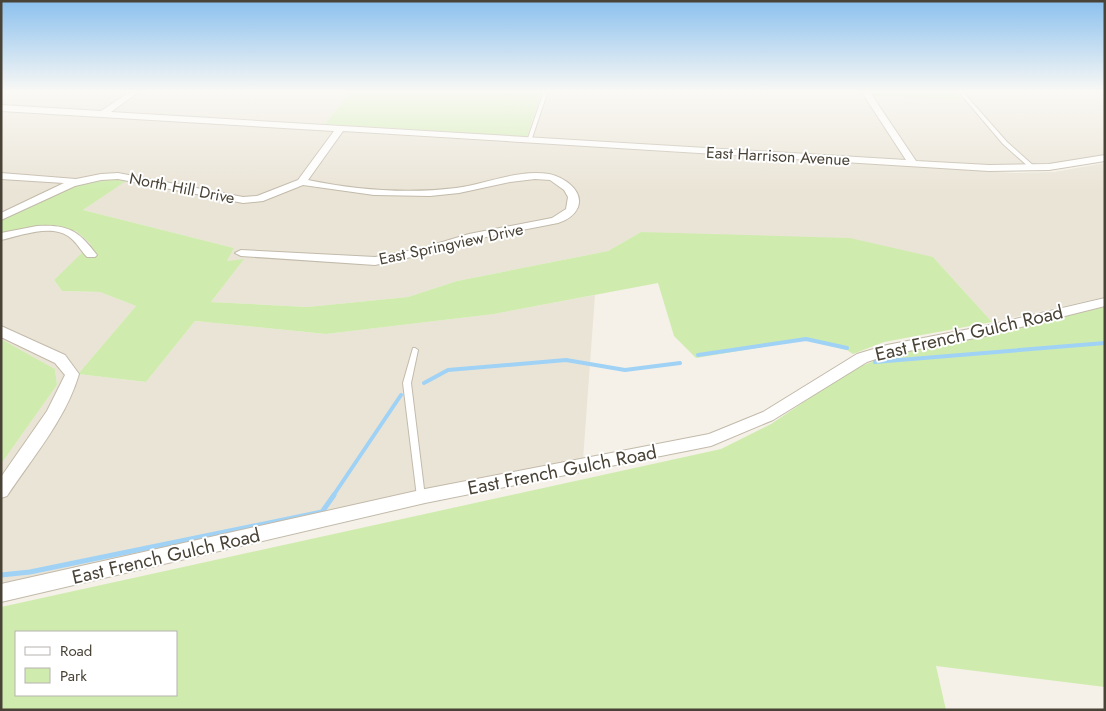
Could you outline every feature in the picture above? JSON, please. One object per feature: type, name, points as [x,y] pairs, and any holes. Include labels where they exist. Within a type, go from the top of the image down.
[{"type":"street","name":"East Harrison Avenue","points":[[281,124],[913,164],[1034,168],[1105,158]]},
{"type":"street","points":[[887,124],[913,164]]},
{"type":"street","name":"North Hill Drive","points":[[1,217],[73,181],[101,176],[118,176],[243,200],[259,199],[282,192],[302,182],[342,128]]},
{"type":"street","points":[[1,176],[73,181]]},
{"type":"street","name":"East Springview Drive","points":[[241,253],[375,261],[395,258],[421,252],[449,241],[554,221],[566,216],[572,208],[573,200],[573,194],[565,185],[549,177],[510,179],[448,192],[424,193],[355,189],[302,182]]},
{"type":"street","points":[[1,237],[34,229],[67,232],[72,234],[91,255]]},
{"type":"street","name":"East French Gulch Road","points":[[1,593],[421,497],[711,440],[768,416],[862,358],[887,350],[986,331],[1105,302]]},
{"type":"street","points":[[1,331],[60,359],[72,374],[70,384],[61,401],[1,490]]},
{"type":"lane","points":[[529,141],[535,124]]},
{"type":"lane","points":[[989,124],[1005,143],[1034,168]]},
{"type":"lane","points":[[415,350],[407,383],[421,497]]},
{"type":"shaded area","points":[[1,124],[216,124],[1013,173],[1054,172],[1105,163],[1105,297],[992,322],[933,257],[641,232],[608,251],[457,281],[408,297],[307,307],[211,302],[243,260],[227,261],[234,248],[83,210],[125,181],[1,218]]},
{"type":"shaded area","points":[[531,124],[1105,124],[1105,155],[1051,164],[982,166],[527,137]]},
{"type":"shaded area","points":[[27,227],[76,231],[92,244],[54,280],[62,291],[100,292],[136,306],[78,374],[146,382],[195,321],[326,334],[494,314],[595,295],[583,460],[1,586],[1,464],[57,385],[55,369],[1,339],[1,236]]},
{"type":"green space","points":[[328,124],[531,124],[527,137]]},
{"type":"green space","points":[[113,179],[126,181],[83,210],[234,248],[227,261],[244,259],[211,302],[307,307],[408,297],[457,281],[608,251],[641,232],[850,238],[933,257],[992,322],[884,342],[853,354],[847,350],[805,340],[696,358],[674,336],[658,283],[494,314],[326,334],[195,321],[146,382],[78,374],[136,306],[100,292],[62,291],[54,280],[91,244],[76,231],[27,227],[1,236],[1,218],[73,185]]},
{"type":"green space","points":[[1105,307],[1105,687],[936,666],[946,710],[1,710],[1,607],[721,449],[771,424],[853,369],[893,354]]},
{"type":"green space","points":[[1,339],[55,369],[57,385],[1,464]]},
{"type":"waterway","points":[[698,355],[806,339],[847,348]]},
{"type":"waterway","points":[[875,362],[1105,343]]},
{"type":"waterway","points":[[424,383],[448,370],[566,360],[625,370],[680,363]]},
{"type":"waterway","points":[[333,496],[401,395]]},
{"type":"waterway","points":[[1,575],[30,572],[322,512],[334,495]]}]
